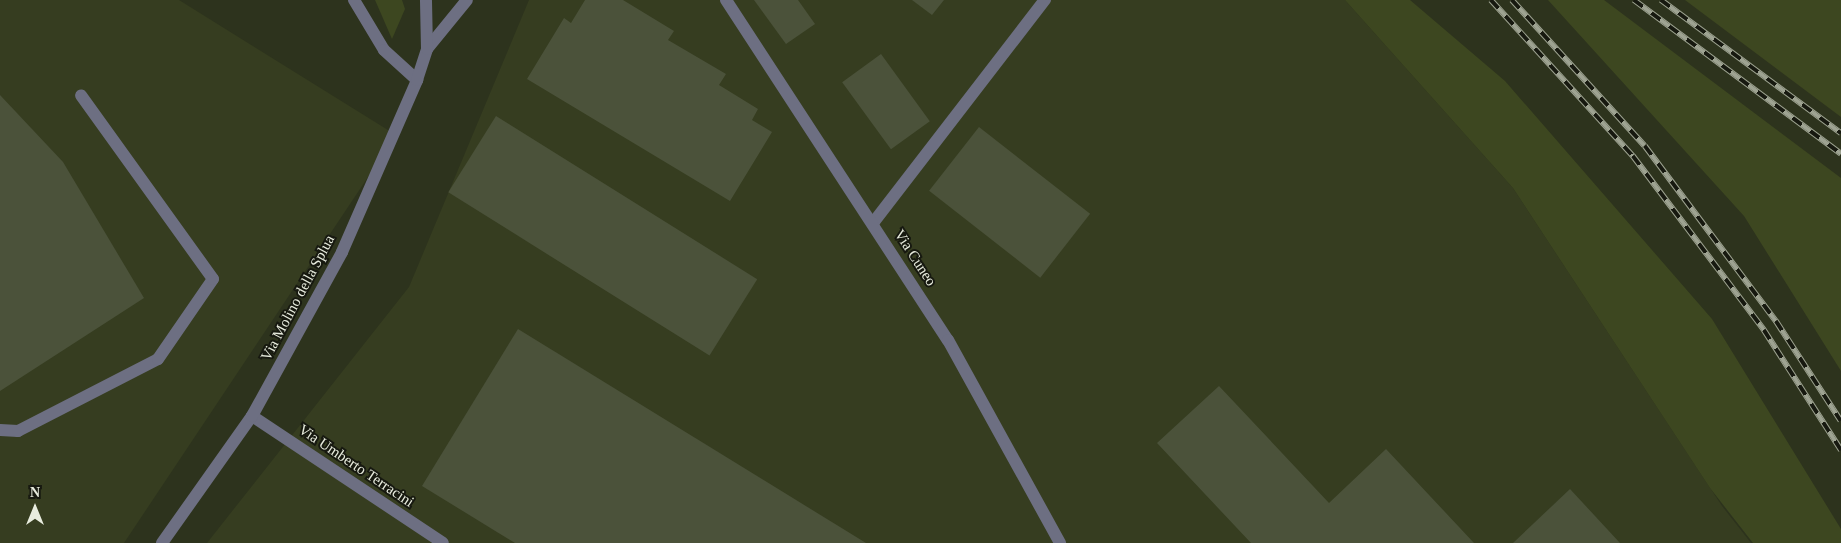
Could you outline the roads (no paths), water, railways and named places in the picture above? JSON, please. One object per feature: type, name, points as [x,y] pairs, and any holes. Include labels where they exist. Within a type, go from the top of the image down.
[{"type":"street","points":[[354,0],[384,50],[417,80]]},
{"type":"street","name":"Via Molino della Splua","points":[[162,543],[252,416],[342,252],[417,80],[427,49],[426,0]]},
{"type":"street","name":"Via Molino della Splua","points":[[427,49],[467,0]]},
{"type":"street","name":"Via Cuneo","points":[[726,0],[948,340],[1060,543]]},
{"type":"street","points":[[873,223],[1046,0]]},
{"type":"street","points":[[0,430],[18,431],[158,359],[213,279],[81,95]]},
{"type":"street","name":"Via Umberto Terracini","points":[[252,416],[443,543]]},
{"type":"railway","points":[[1491,0],[1633,156],[1764,330],[1841,450]]},
{"type":"railway","points":[[1512,0],[1645,146],[1776,321],[1841,421]]},
{"type":"railway","points":[[1634,0],[1841,154]]},
{"type":"railway","points":[[1661,0],[1841,133]]}]
